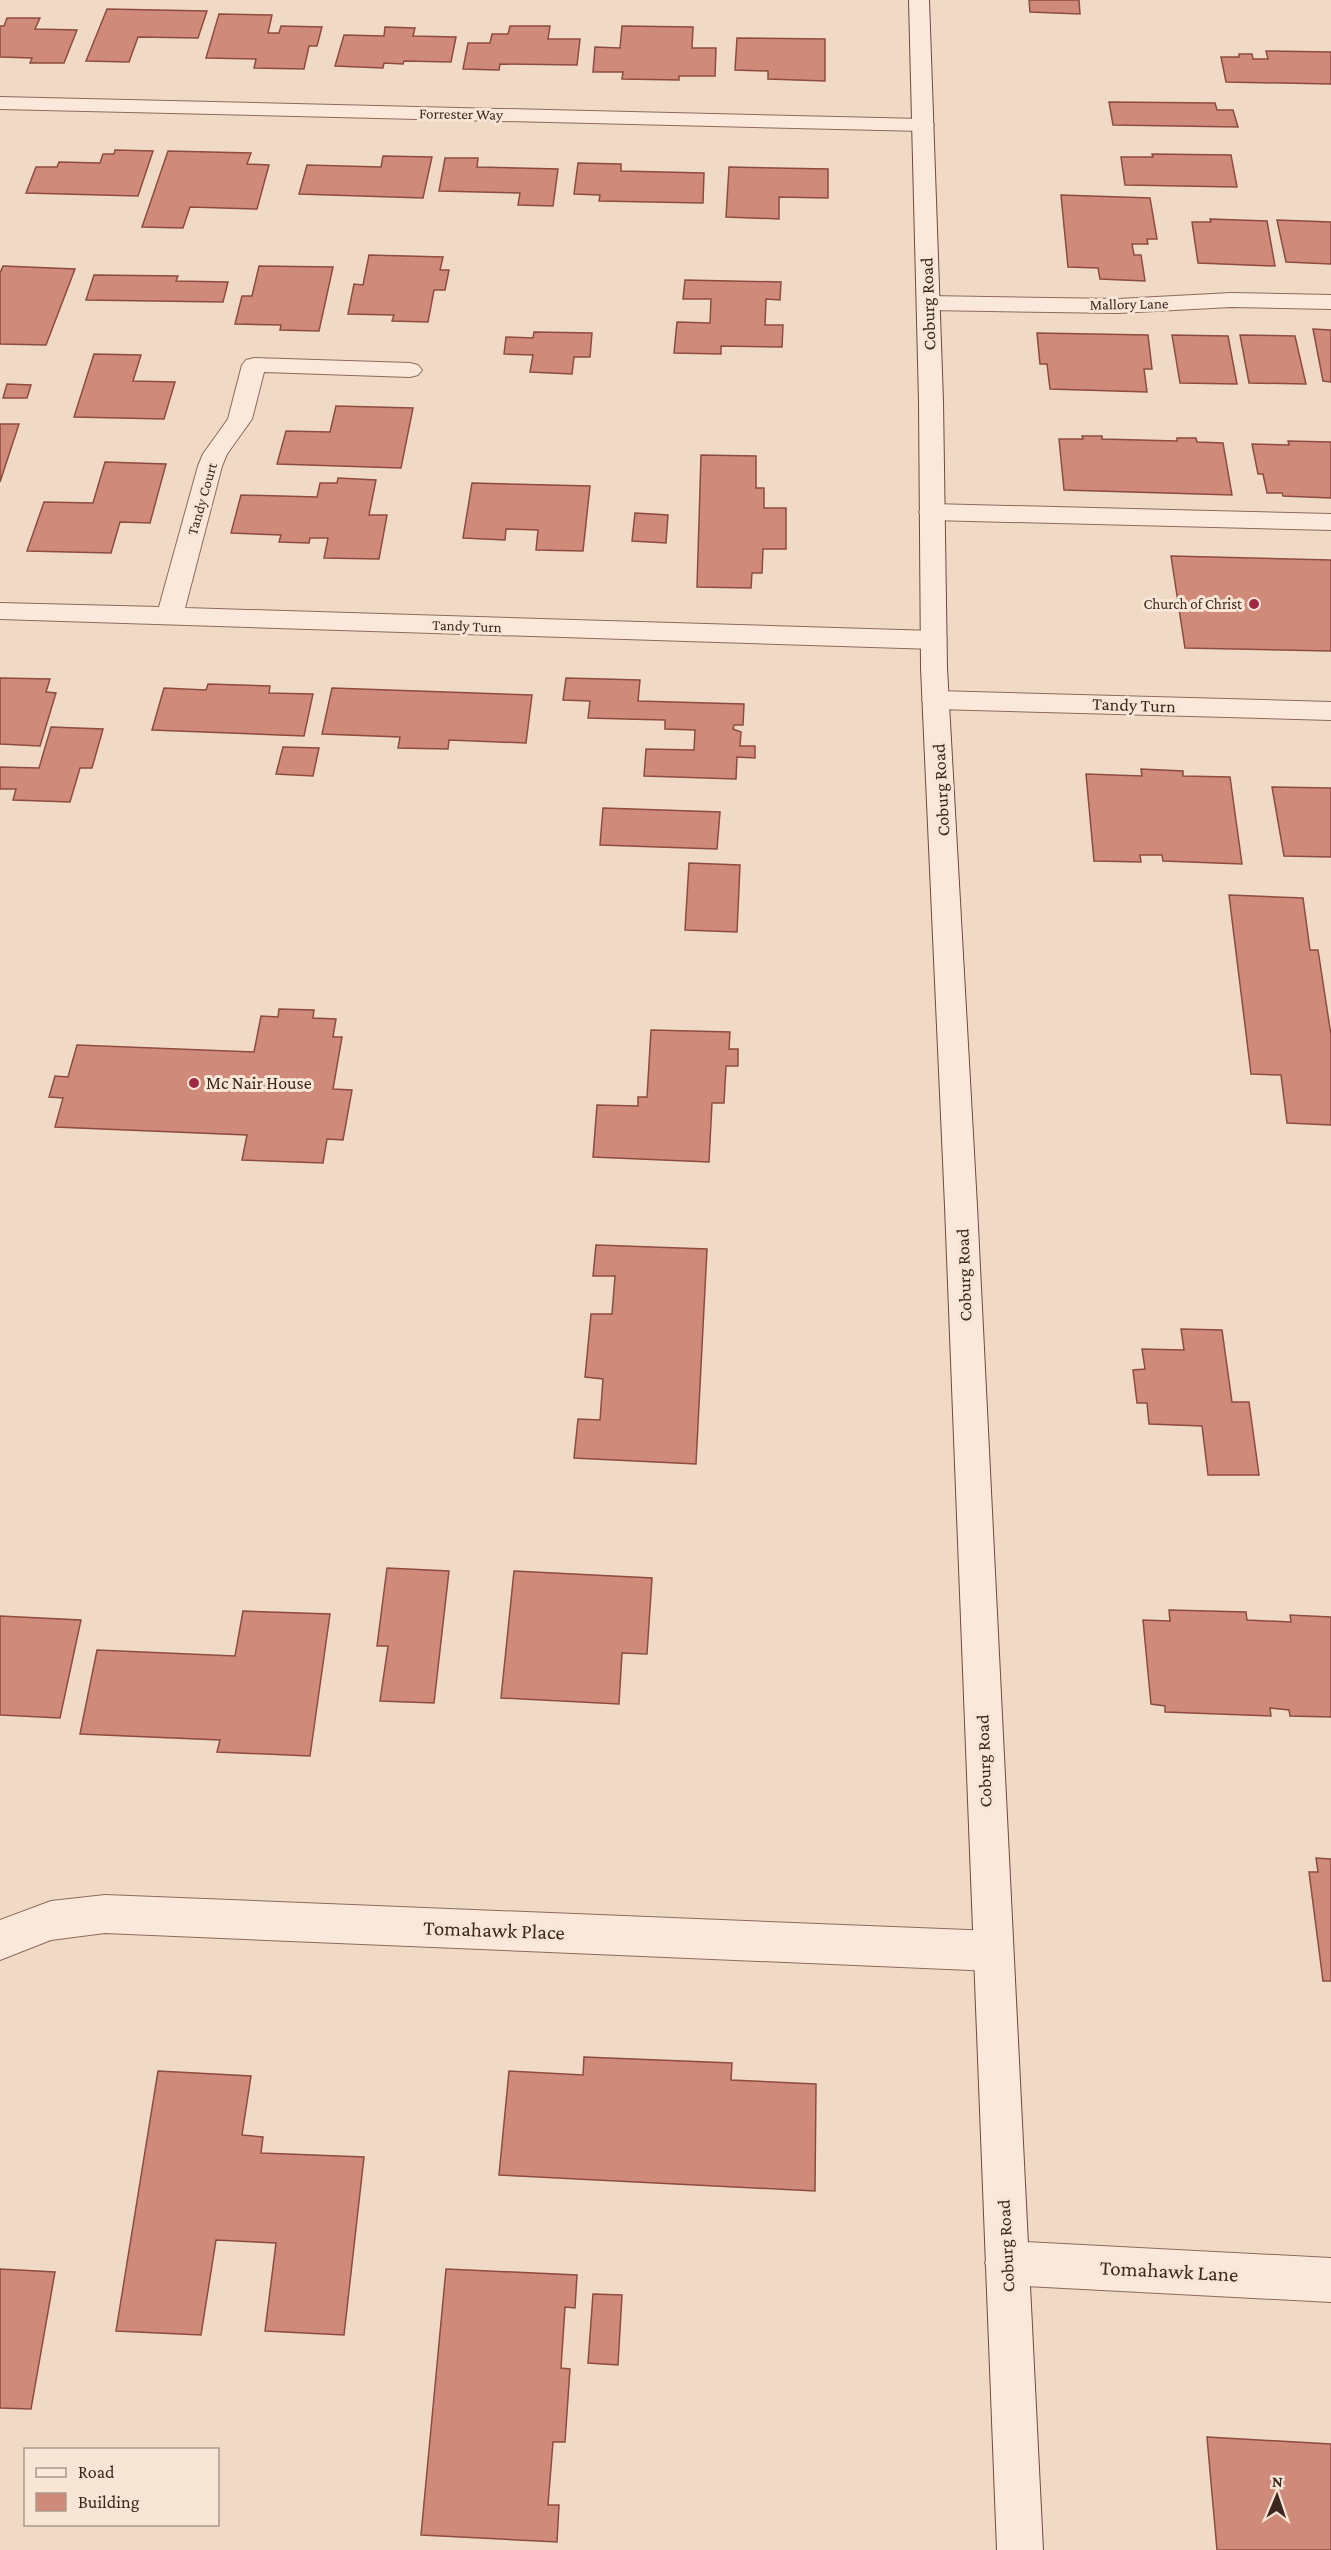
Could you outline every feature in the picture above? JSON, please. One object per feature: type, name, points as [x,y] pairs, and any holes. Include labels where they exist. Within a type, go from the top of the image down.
[{"type":"street","name":"Coburg Road","points":[[919,0],[936,700],[1020,2550]]},
{"type":"street","name":"Forrester Way","points":[[0,103],[923,125]]},
{"type":"street","name":"Mallory Lane","points":[[928,303],[1118,306],[1231,300],[1331,302]]},
{"type":"street","name":"Tandy Court","points":[[170,617],[210,466],[215,454],[240,419],[254,365],[410,370]]},
{"type":"street","points":[[932,512],[1331,522]]},
{"type":"street","name":"Tandy Turn","points":[[0,611],[934,640]]},
{"type":"street","name":"Tandy Turn","points":[[936,700],[1331,711]]},
{"type":"street","name":"Tomahawk Place","points":[[0,1940],[32,1924],[58,1917],[105,1914],[993,1951]]},
{"type":"street","name":"Tomahawk Lane","points":[[1007,2263],[1331,2280]]},
{"type":"building","points":[[1029,0],[1079,0],[1080,14],[1030,12]]},
{"type":"building","points":[[107,9],[207,11],[198,38],[138,37],[129,62],[86,61]]},
{"type":"building","points":[[219,14],[272,15],[268,33],[279,33],[281,26],[322,27],[317,46],[309,46],[304,69],[254,68],[256,59],[206,58]]},
{"type":"building","points":[[7,18],[40,18],[35,29],[77,30],[64,63],[30,63],[32,58],[0,57],[0,26],[4,26]]},
{"type":"building","points":[[510,26],[550,26],[548,39],[580,39],[577,65],[500,64],[499,70],[463,69],[468,43],[490,43],[492,34],[508,34]]},
{"type":"building","points":[[622,26],[693,27],[692,48],[716,48],[715,76],[679,76],[679,80],[622,79],[623,72],[593,72],[595,47],[620,48]]},
{"type":"building","points":[[385,27],[415,28],[413,36],[456,37],[451,62],[404,61],[403,64],[384,63],[383,68],[335,66],[344,35],[384,36]]},
{"type":"building","points":[[737,38],[825,39],[825,81],[768,79],[768,71],[735,70]]},
{"type":"building","points":[[1266,51],[1331,52],[1331,84],[1226,82],[1221,57],[1252,54],[1253,59],[1268,59]]},
{"type":"building","points":[[1109,102],[1215,103],[1217,110],[1233,110],[1238,127],[1113,125]]},
{"type":"building","points":[[115,150],[153,151],[138,196],[26,193],[36,167],[57,167],[59,162],[100,163],[103,154],[114,154]]},
{"type":"building","points":[[168,151],[251,153],[247,164],[269,165],[257,209],[190,207],[183,228],[142,227]]},
{"type":"building","points":[[1152,154],[1231,155],[1237,187],[1125,185],[1121,157],[1153,157]]},
{"type":"building","points":[[383,156],[432,157],[423,198],[299,194],[307,165],[381,167]]},
{"type":"building","points":[[445,158],[478,158],[477,167],[558,169],[553,206],[518,205],[520,193],[439,191]]},
{"type":"building","points":[[578,163],[621,164],[621,171],[704,173],[703,203],[599,201],[600,195],[574,194]]},
{"type":"building","points":[[729,167],[828,169],[828,198],[779,197],[779,219],[726,217]]},
{"type":"building","points":[[1061,195],[1150,198],[1157,239],[1147,239],[1148,244],[1132,244],[1134,255],[1141,255],[1145,281],[1100,279],[1098,268],[1068,267]]},
{"type":"building","points":[[1210,219],[1267,221],[1275,266],[1198,263],[1192,222],[1211,222]]},
{"type":"building","points":[[1277,220],[1331,222],[1331,264],[1286,262]]},
{"type":"building","points":[[369,255],[443,257],[440,270],[449,270],[445,290],[434,290],[428,322],[392,321],[394,315],[348,314],[354,284],[363,285]]},
{"type":"building","points":[[3,266],[75,269],[46,345],[0,344],[0,273]]},
{"type":"building","points":[[259,266],[333,267],[319,331],[280,330],[281,325],[235,324],[242,296],[252,296]]},
{"type":"building","points":[[94,275],[178,276],[176,281],[228,282],[223,302],[86,300]]},
{"type":"building","points":[[685,280],[781,282],[780,300],[766,299],[765,325],[783,325],[782,347],[721,346],[721,354],[674,353],[677,322],[710,323],[711,299],[683,299]]},
{"type":"building","points":[[1313,329],[1331,330],[1331,382],[1323,381]]},
{"type":"building","points":[[534,332],[592,333],[590,357],[574,357],[572,374],[530,372],[533,355],[504,354],[506,337],[533,338]]},
{"type":"building","points":[[1037,333],[1148,335],[1152,369],[1144,369],[1147,392],[1050,389],[1047,364],[1040,364]]},
{"type":"building","points":[[1172,335],[1228,336],[1237,384],[1180,383]]},
{"type":"building","points":[[1240,335],[1295,336],[1306,384],[1249,383]]},
{"type":"building","points":[[94,354],[141,355],[133,381],[175,382],[164,419],[74,417]]},
{"type":"building","points":[[7,384],[31,385],[27,398],[3,398]]},
{"type":"building","points":[[336,406],[413,408],[401,468],[277,464],[286,431],[330,432]]},
{"type":"building","points":[[0,424],[19,424],[0,482]]},
{"type":"building","points":[[1082,436],[1102,436],[1102,439],[1177,441],[1177,438],[1196,438],[1197,442],[1223,443],[1232,495],[1064,490],[1059,439],[1083,439]]},
{"type":"building","points":[[1288,441],[1331,442],[1331,498],[1267,493],[1263,474],[1258,474],[1252,444],[1289,445]]},
{"type":"building","points":[[701,455],[756,456],[756,488],[764,488],[764,508],[786,508],[786,549],[763,549],[762,573],[752,573],[751,588],[697,587]]},
{"type":"building","points":[[105,462],[166,464],[150,523],[120,522],[111,553],[27,551],[44,502],[93,503]]},
{"type":"building","points":[[338,478],[376,480],[369,515],[387,515],[379,559],[324,558],[328,538],[310,538],[309,543],[279,542],[281,535],[231,533],[241,495],[317,497],[320,483],[337,483]]},
{"type":"building","points":[[472,483],[590,486],[583,551],[536,550],[538,530],[506,529],[505,540],[463,538]]},
{"type":"building","points":[[635,513],[668,515],[666,543],[632,541]]},
{"type":"building","name":"Church of Christ","points":[[1171,556],[1331,560],[1331,651],[1185,648]]},
{"type":"building","points":[[0,678],[50,679],[46,692],[56,693],[40,746],[0,744]]},
{"type":"building","points":[[566,678],[640,680],[638,701],[744,704],[743,725],[734,725],[733,729],[741,732],[740,746],[755,746],[755,758],[737,757],[736,779],[644,776],[646,749],[694,750],[695,730],[665,729],[665,720],[588,718],[590,701],[563,700]]},
{"type":"building","points":[[208,684],[270,686],[269,693],[313,694],[304,736],[152,730],[164,688],[206,690]]},
{"type":"building","points":[[332,688],[532,695],[526,743],[449,740],[448,749],[398,748],[400,737],[322,734]]},
{"type":"building","points":[[51,727],[103,729],[92,768],[80,768],[70,802],[13,800],[16,789],[0,789],[0,767],[39,768]]},
{"type":"building","points":[[283,747],[319,748],[313,776],[276,774]]},
{"type":"building","points":[[1141,769],[1183,771],[1183,776],[1230,777],[1242,864],[1163,861],[1162,855],[1140,855],[1141,862],[1094,861],[1086,774],[1142,776]]},
{"type":"building","points":[[1272,787],[1331,788],[1331,857],[1284,856]]},
{"type":"building","points":[[603,808],[720,812],[717,849],[600,845]]},
{"type":"building","points":[[689,863],[740,865],[737,932],[685,930]]},
{"type":"building","points":[[1229,895],[1303,898],[1310,950],[1318,950],[1331,1035],[1331,1125],[1287,1123],[1281,1075],[1251,1074]]},
{"type":"building","name":"Mc Nair House","points":[[279,1009],[314,1010],[313,1018],[336,1019],[333,1037],[342,1037],[333,1089],[352,1090],[343,1140],[327,1139],[323,1163],[242,1160],[247,1135],[55,1127],[63,1098],[49,1097],[55,1076],[68,1077],[77,1045],[254,1052],[261,1016],[278,1017]]},
{"type":"building","points":[[651,1030],[730,1032],[729,1049],[738,1049],[738,1066],[726,1066],[724,1103],[712,1103],[709,1162],[593,1157],[597,1105],[638,1106],[638,1097],[647,1097]]},
{"type":"building","points":[[596,1245],[707,1249],[696,1464],[574,1458],[578,1419],[600,1420],[603,1379],[585,1377],[591,1314],[612,1314],[615,1276],[593,1276]]},
{"type":"building","points":[[1181,1329],[1222,1330],[1232,1402],[1249,1402],[1259,1475],[1208,1475],[1202,1426],[1149,1424],[1147,1403],[1137,1403],[1133,1370],[1145,1369],[1142,1349],[1184,1350]]},
{"type":"building","points":[[387,1568],[449,1571],[434,1703],[380,1701],[388,1646],[377,1646]]},
{"type":"building","points":[[514,1571],[652,1578],[647,1654],[622,1653],[619,1704],[501,1698]]},
{"type":"building","points":[[1169,1610],[1246,1612],[1247,1620],[1291,1622],[1290,1615],[1331,1617],[1331,1717],[1290,1716],[1289,1710],[1270,1708],[1271,1716],[1165,1712],[1165,1706],[1151,1704],[1143,1620],[1170,1621]]},
{"type":"building","points":[[243,1611],[330,1614],[310,1756],[217,1752],[220,1740],[80,1734],[97,1650],[235,1656]]},
{"type":"building","points":[[0,1616],[81,1620],[60,1718],[0,1715]]},
{"type":"building","points":[[1316,1858],[1331,1859],[1331,1981],[1323,1981],[1309,1872],[1318,1872]]},
{"type":"building","points":[[584,2057],[732,2063],[731,2080],[816,2084],[815,2191],[499,2175],[509,2071],[583,2075]]},
{"type":"building","points":[[158,2071],[251,2076],[242,2135],[263,2137],[261,2153],[364,2157],[344,2335],[265,2331],[276,2243],[216,2240],[201,2335],[116,2331]]},
{"type":"building","points":[[0,2269],[55,2272],[31,2409],[0,2408]]},
{"type":"building","points":[[446,2269],[577,2275],[575,2308],[565,2307],[561,2368],[570,2369],[565,2442],[553,2442],[548,2505],[559,2505],[557,2542],[421,2535]]},
{"type":"building","points":[[593,2294],[622,2295],[618,2365],[588,2363]]},
{"type":"building","points":[[1207,2437],[1331,2444],[1331,2550],[1217,2550]]},
{"type":"place","name":"Church of Christ","points":[[1254,604]]},
{"type":"place","name":"Mc Nair House","points":[[194,1083]]}]
